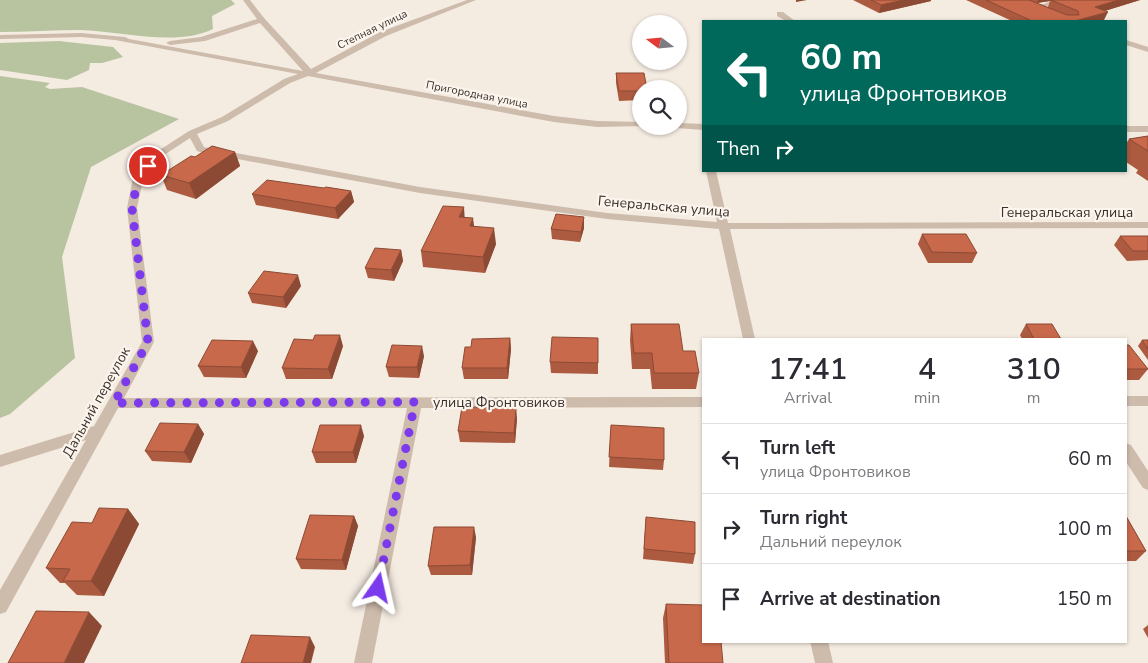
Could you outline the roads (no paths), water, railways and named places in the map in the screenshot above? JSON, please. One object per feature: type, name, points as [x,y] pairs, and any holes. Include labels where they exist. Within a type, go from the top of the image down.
[{"type":"street","points":[[246,0],[261,20],[310,73]]},
{"type":"street","name":"Степная улица","points":[[192,133],[225,119],[287,81],[310,73],[383,34],[473,0]]},
{"type":"street","points":[[1043,12],[1031,7],[1063,0]]},
{"type":"street","points":[[780,14],[789,20]]},
{"type":"street","points":[[0,38],[81,35],[164,43],[185,42],[210,37],[261,20]]},
{"type":"street","name":"Пригородная улица","points":[[118,39],[554,119],[597,124],[632,125]]},
{"type":"street","points":[[1127,42],[1148,50]]},
{"type":"street","points":[[687,127],[702,129]]},
{"type":"street","points":[[1127,129],[1148,129]]},
{"type":"street","name":"Генеральская улица","points":[[192,133],[200,149],[420,190],[606,216],[722,226],[1148,226]]},
{"type":"street","name":"Дальний переулок","points":[[0,606],[148,342],[132,208],[138,178],[158,154],[192,133]]},
{"type":"street","points":[[711,172],[749,338]]},
{"type":"street","points":[[1127,401],[1148,401]]},
{"type":"street","points":[[363,663],[415,402]]},
{"type":"street","name":"улица Фронтовиков","points":[[114,403],[702,402]]},
{"type":"street","points":[[0,461],[42,450],[98,430]]},
{"type":"street","points":[[1127,451],[1148,484]]},
{"type":"street","points":[[819,643],[824,663]]}]
